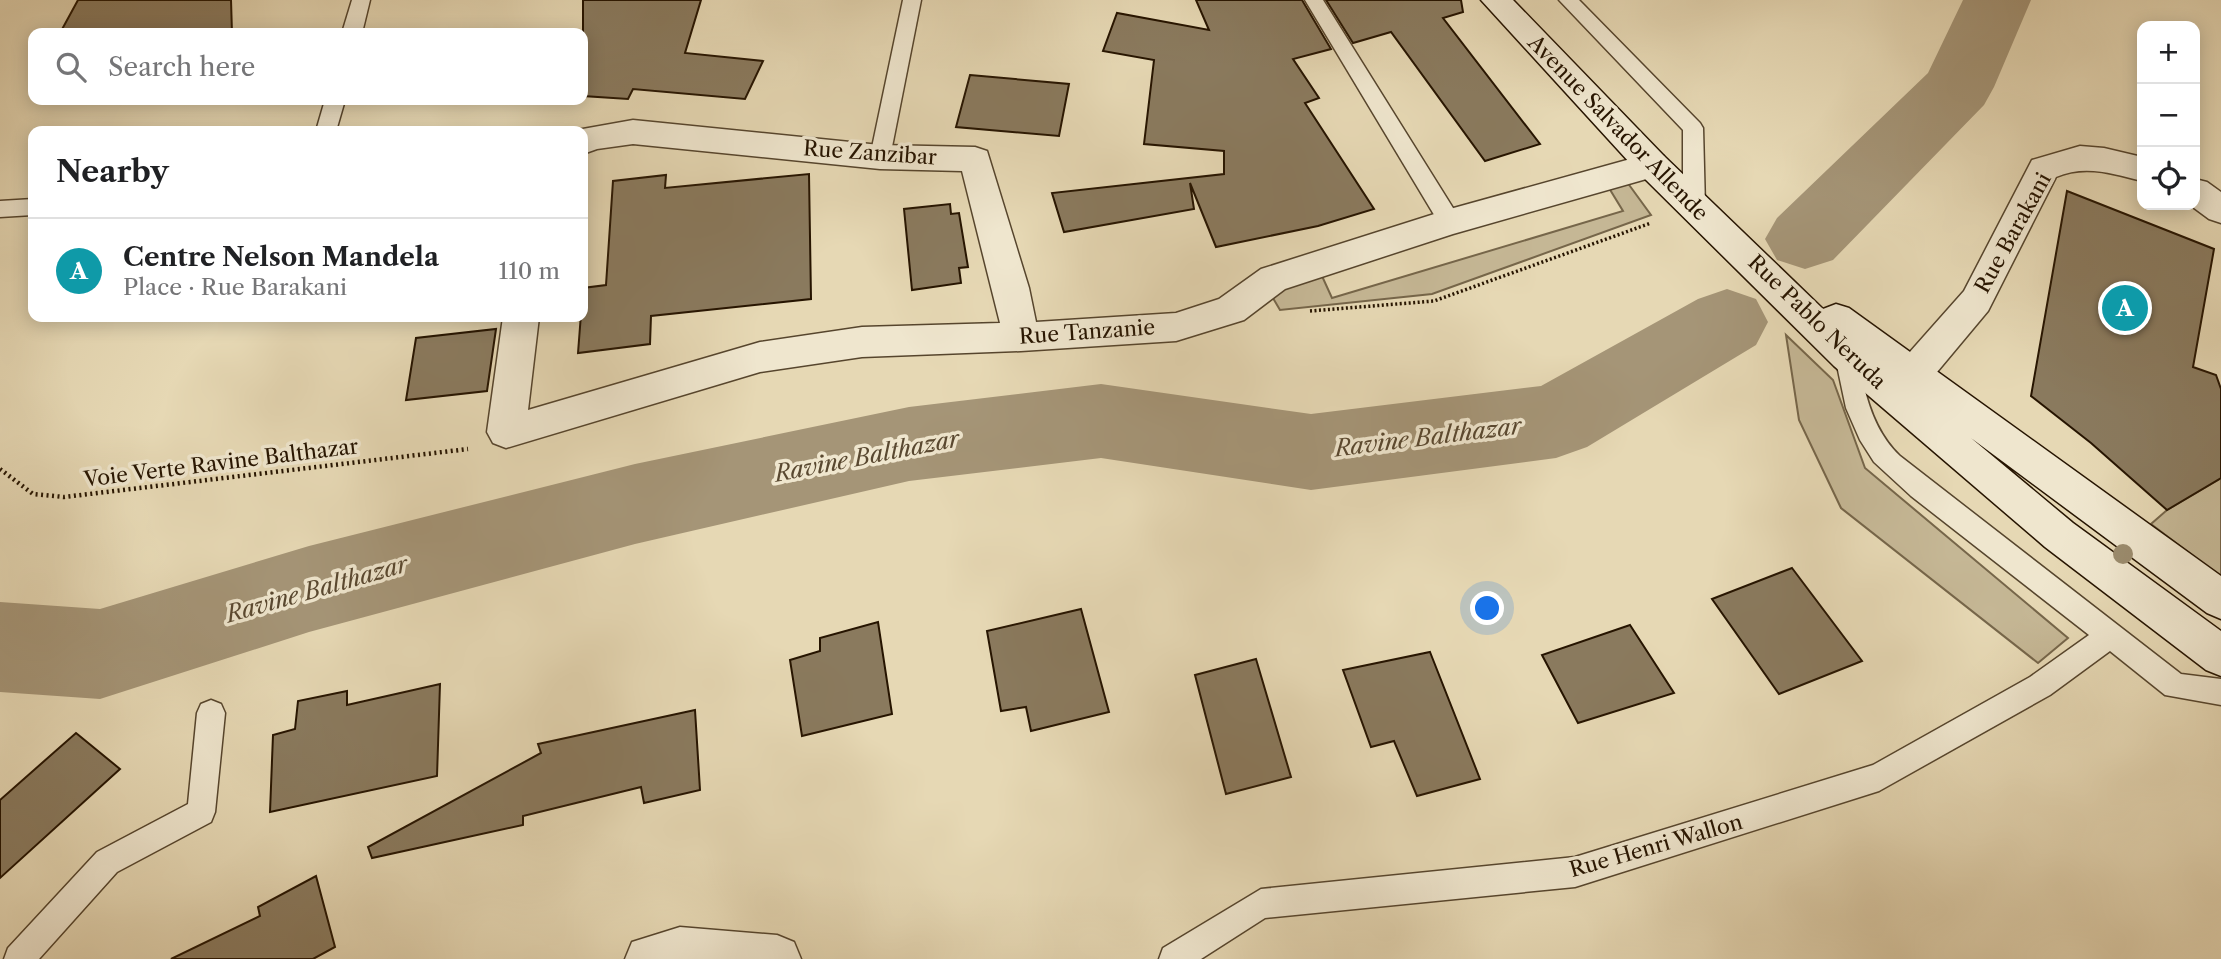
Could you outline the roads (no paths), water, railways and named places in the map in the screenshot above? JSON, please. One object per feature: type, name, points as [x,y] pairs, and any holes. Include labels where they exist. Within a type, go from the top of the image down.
[{"type":"street","name":"Avenue Salvador Allende","points":[[1496,0],[1652,165],[1743,252]]},
{"type":"street","name":"Rue Zanzibar","points":[[588,138],[633,132],[880,156],[975,159],[1011,288],[1021,337]]},
{"type":"street","name":"Rue Barakani","points":[[1914,373],[1976,301],[2044,169],[2060,160],[2083,156],[2137,168]]},
{"type":"street","name":"Rue Tanzanie","points":[[520,322],[506,432],[761,357],[862,342],[1021,337],[1176,327],[1231,310],[1273,279],[1450,222],[1652,165]]},
{"type":"street","points":[[2200,195],[2221,210]]},
{"type":"street","name":"Rue Pablo Neruda","points":[[1743,252],[1914,373],[2221,600]]},
{"type":"street","name":"Rue Pablo Neruda","points":[[1743,252],[1847,356],[2059,535],[2221,656]]},
{"type":"street","points":[[649,959],[680,951],[777,959]]},
{"type":"lane","points":[[353,28],[361,0]]},
{"type":"lane","points":[[880,156],[912,0]]},
{"type":"lane","points":[[1314,0],[1450,222]]},
{"type":"lane","points":[[1568,0],[1693,128],[1694,207]]},
{"type":"lane","points":[[327,126],[334,105]]},
{"type":"lane","points":[[0,209],[28,207]]},
{"type":"lane","points":[[1847,356],[1850,382],[1866,430],[1883,455],[1920,488],[2175,686],[2221,692]]},
{"type":"lane","name":"Rue Henri Wallon","points":[[1174,959],[1261,904],[1400,888],[1575,873],[1879,777],[2040,686],[2110,636]]},
{"type":"lane","points":[[19,959],[107,862],[201,812],[211,713]]},
{"type":"waterway","name":"Ravine Balthazar","points":[[1805,239],[1958,87],[1997,0]]},
{"type":"waterway","name":"Ravine Balthazar","points":[[0,647],[100,654],[309,589],[635,504],[909,444],[1101,421],[1311,452],[1556,421],[1727,322]]},
{"type":"place","name":"Centre Nelson Mandela","points":[[2125,308]]}]
